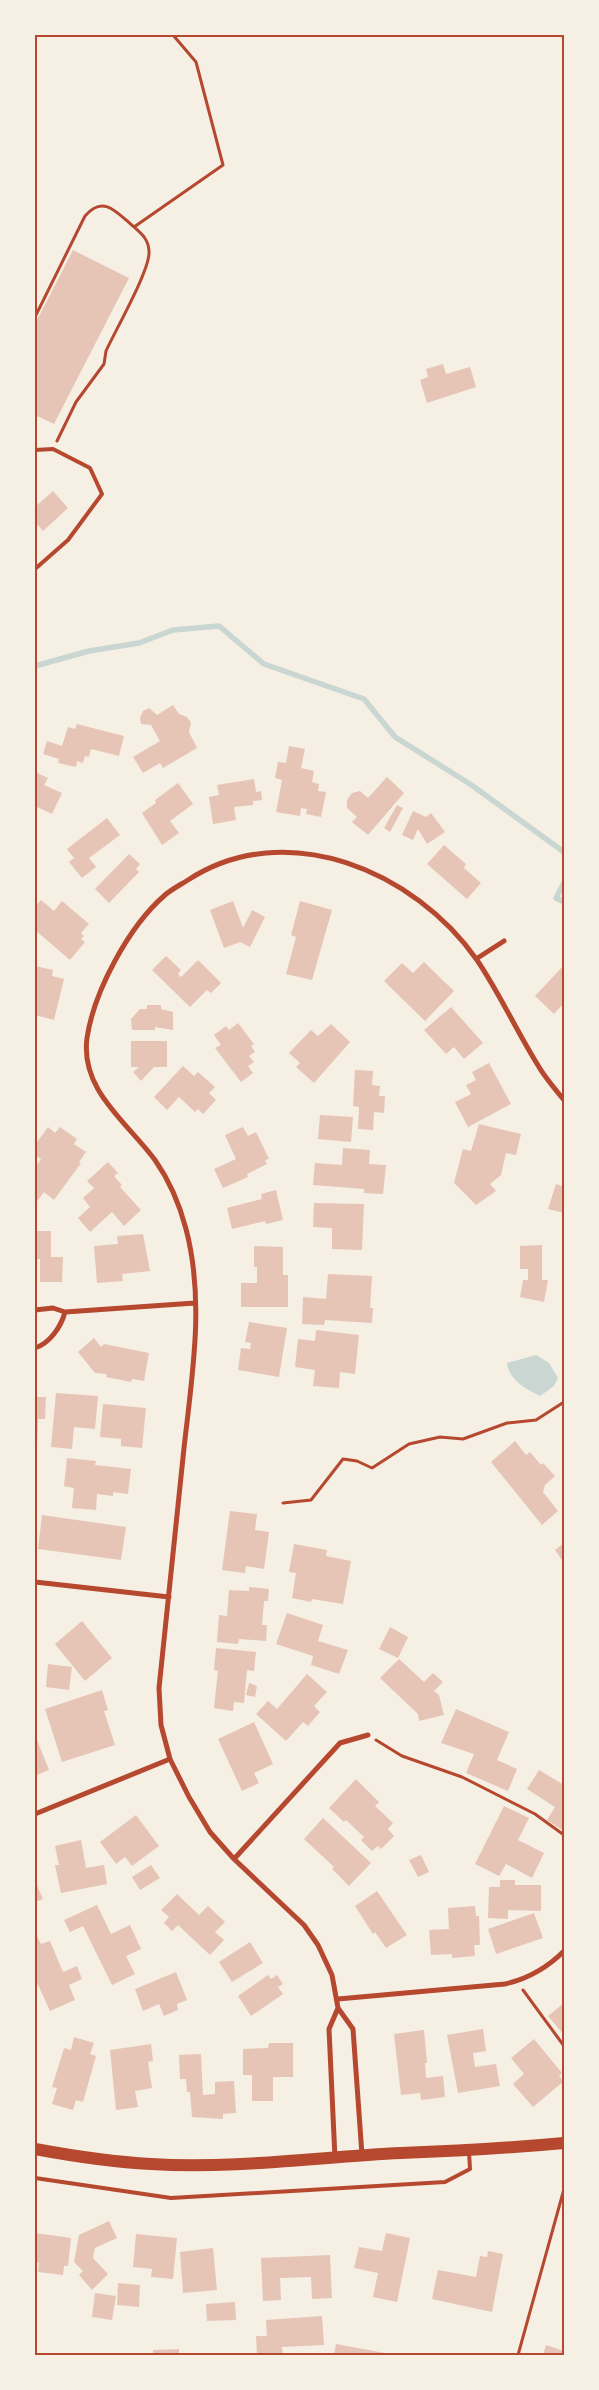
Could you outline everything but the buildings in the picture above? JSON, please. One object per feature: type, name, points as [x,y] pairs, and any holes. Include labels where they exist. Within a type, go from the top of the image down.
[{"type":"main road","points":[[35,2149],[80,2157],[152,2164],[255,2164],[362,2156],[469,2152],[564,2144]]},
{"type":"street","points":[[335,2158],[329,2029],[338,2008],[338,1999],[332,1975],[318,1945],[304,1924],[234,1859],[210,1832],[189,1797],[170,1759],[161,1725],[159,1688],[196,1335],[193,1264],[188,1237],[173,1194],[156,1162],[101,1096],[87,1070],[87,1039],[97,1004],[123,948],[145,916],[166,894],[196,874],[225,861],[258,854],[293,851],[323,855],[356,865],[390,881],[423,905],[454,933],[476,959],[541,1070],[564,1100]]},
{"type":"street","points":[[476,959],[504,941]]},
{"type":"street","points":[[35,1310],[53,1308],[65,1312],[195,1303]]},
{"type":"street","points":[[35,1348],[46,1343],[62,1323],[65,1312]]},
{"type":"street","points":[[35,1582],[169,1598]]},
{"type":"street","points":[[234,1859],[340,1743],[368,1735]]},
{"type":"street","points":[[35,1814],[170,1759]]},
{"type":"street","points":[[338,1999],[489,1987],[517,1982],[537,1973],[564,1951]]},
{"type":"street","points":[[338,2008],[353,2029],[362,2156]]},
{"type":"lane","points":[[35,450],[53,449],[90,468],[102,494],[68,540],[35,569]]},
{"type":"lane","points":[[35,2178],[171,2198],[435,2183],[445,2182],[470,2169],[469,2152]]},
{"type":"path","points":[[134,227],[223,165],[196,62],[174,35]]},
{"type":"path","points":[[35,317],[85,216],[91,209],[99,205],[108,206],[145,236],[150,252],[142,278],[106,351],[104,364],[76,402],[53,449]]},
{"type":"path","points":[[283,1503],[311,1500],[343,1459],[357,1461],[372,1468],[409,1444],[440,1438],[463,1439],[507,1423],[536,1420],[564,1402]]},
{"type":"path","points":[[368,1735],[402,1756],[462,1777],[535,1814],[564,1835]]},
{"type":"path","points":[[517,1982],[564,2046]]},
{"type":"path","points":[[518,2355],[564,2189]]},
{"type":"shaded area","points":[[536,1355],[549,1363],[558,1378],[554,1386],[540,1396],[524,1387],[515,1379],[508,1369],[507,1363]]},
{"type":"waterway","points":[[35,666],[89,651],[139,643],[173,630],[219,626],[264,664],[364,699],[395,737],[470,784],[564,852]]},
{"type":"waterway","points":[[564,883],[556,898],[564,902]]}]
